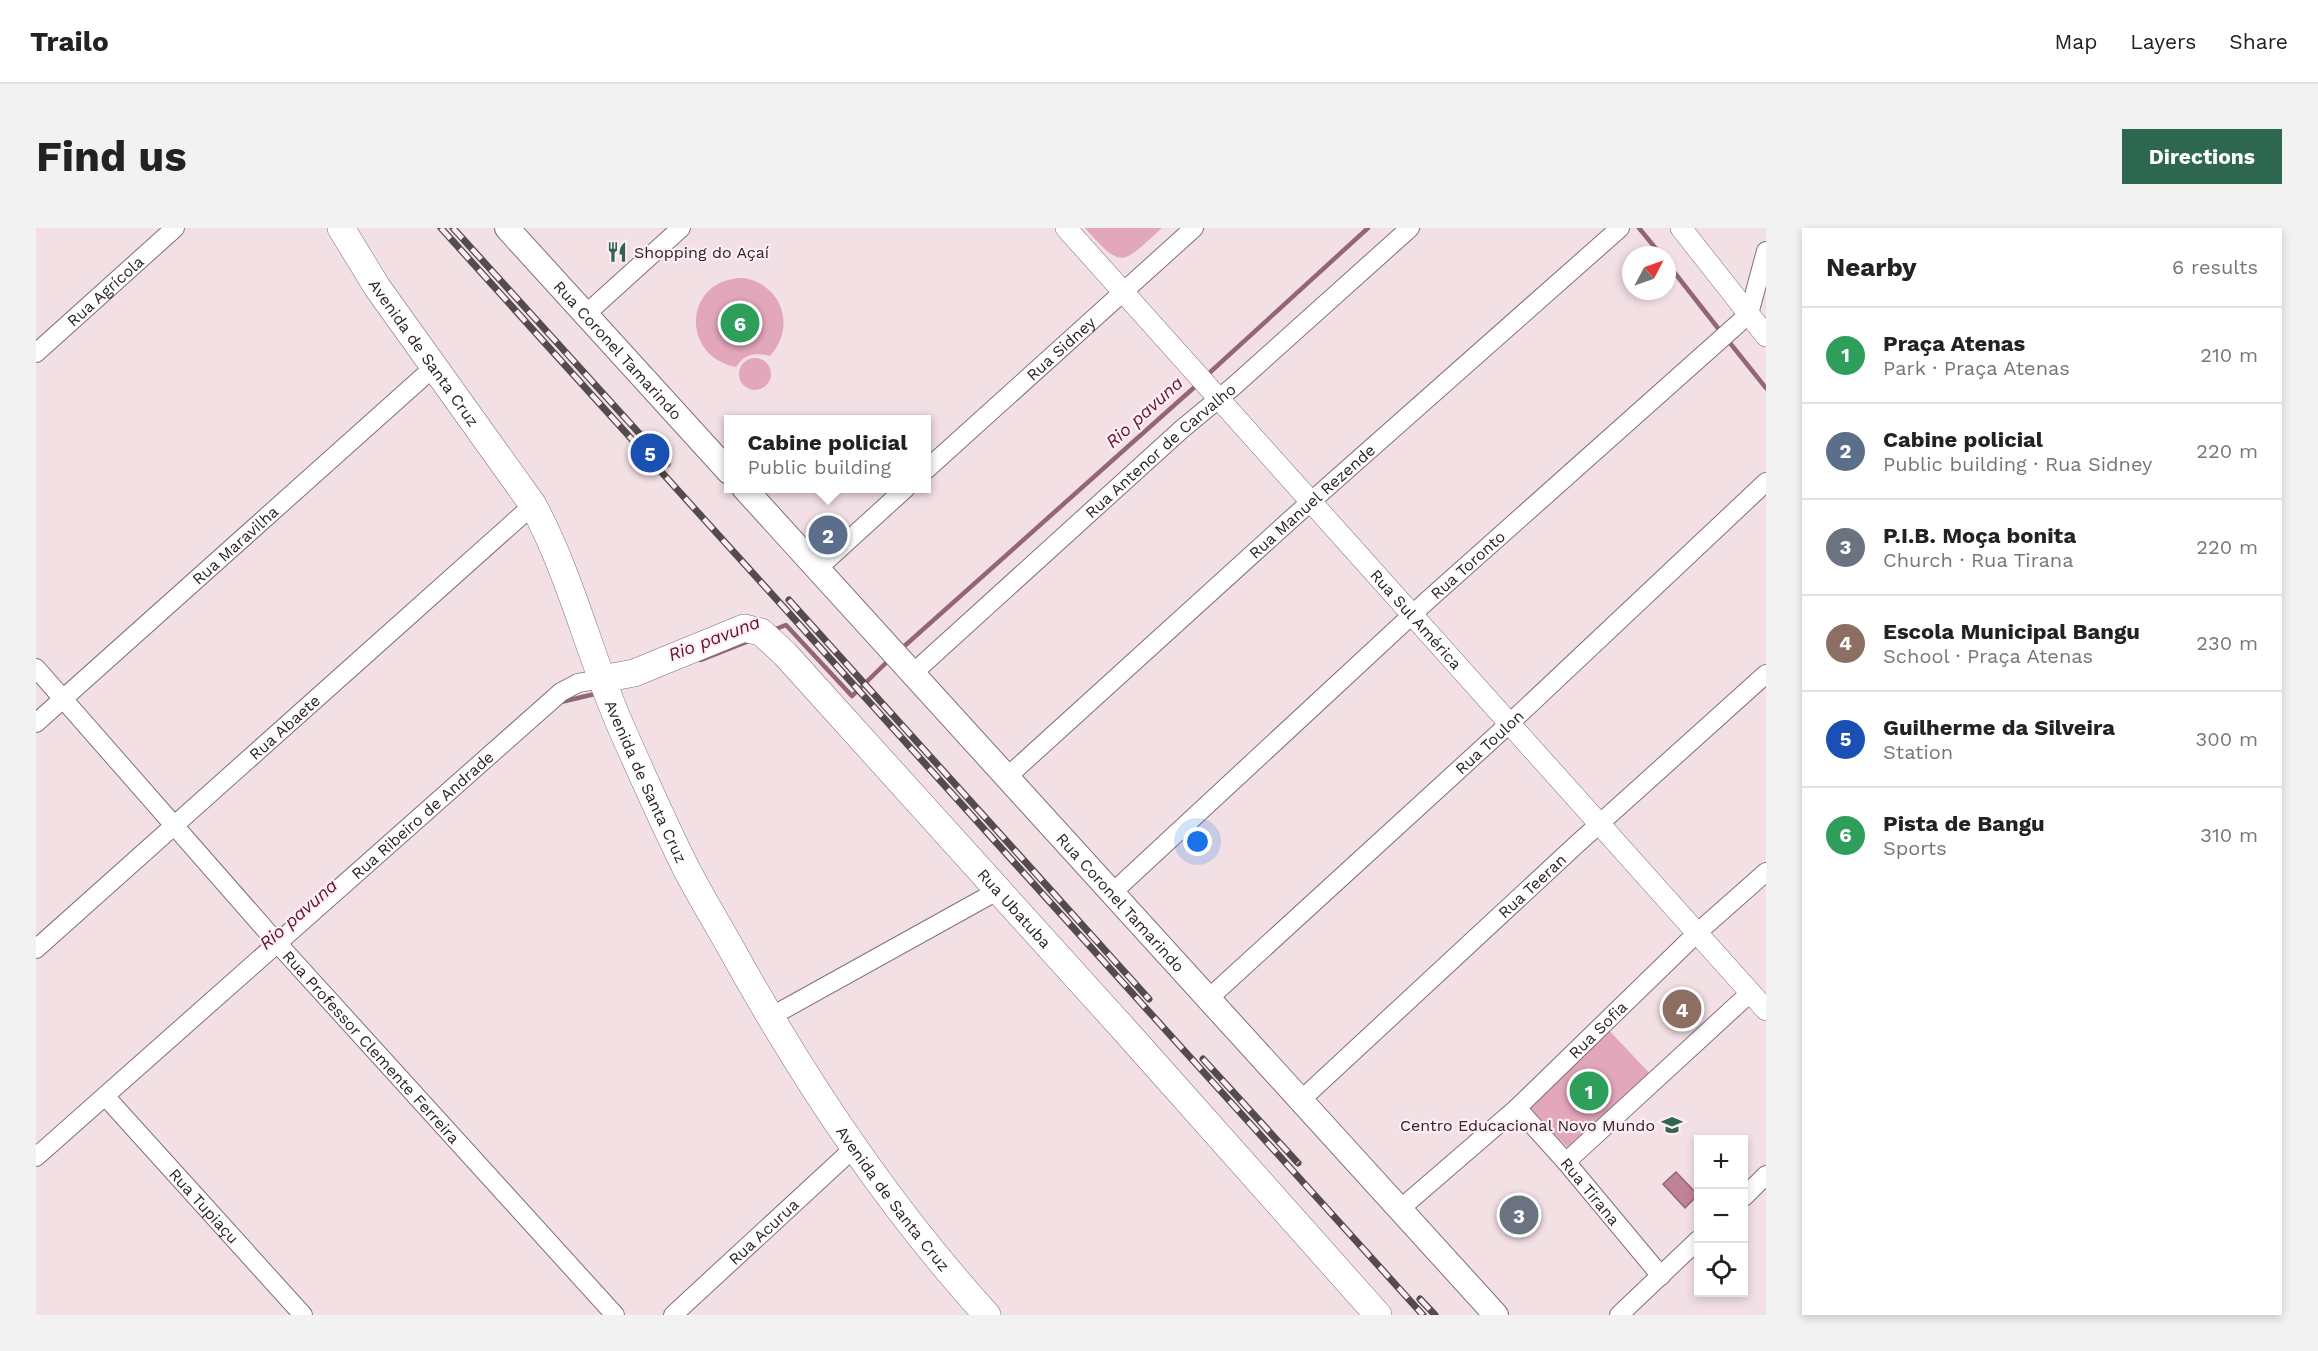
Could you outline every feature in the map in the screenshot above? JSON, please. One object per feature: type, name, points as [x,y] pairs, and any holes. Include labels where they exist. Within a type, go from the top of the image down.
[{"type":"main road","name":"Avenida de Santa Cruz","points":[[341,228],[377,287],[533,505],[569,583],[622,730],[680,857],[770,1017],[855,1148],[916,1232],[945,1270],[987,1315]]},
{"type":"main road","name":"Rua Coronel Tamarindo","points":[[507,228],[724,466]]},
{"type":"main road","name":"Rua Coronel Tamarindo","points":[[748,493],[1496,1315]]},
{"type":"main road","name":"Rua Ubatuba","points":[[602,679],[634,673],[744,628],[761,632],[785,654],[999,890],[1378,1315]]},
{"type":"street","name":"Rua Agrícola","points":[[36,353],[175,228]]},
{"type":"street","points":[[586,314],[681,228]]},
{"type":"street","name":"Rua Sul América","points":[[1066,228],[1766,1010]]},
{"type":"street","name":"Rua Sidney","points":[[931,465],[1194,228]]},
{"type":"street","name":"Rua Antenor de Carvalho","points":[[912,674],[1182,429],[1410,228]]},
{"type":"street","name":"Rua Manuel Rezende","points":[[1007,777],[1311,502],[1620,228]]},
{"type":"street","points":[[1681,228],[1766,336]]},
{"type":"street","points":[[1749,314],[1766,251]]},
{"type":"street","name":"Rua Toronto","points":[[1112,893],[1437,592],[1749,314]]},
{"type":"street","name":"Rua Maravilha","points":[[36,723],[434,367]]},
{"type":"street","name":"Rua Toulon","points":[[1208,999],[1510,723],[1766,482]]},
{"type":"street","points":[[817,569],[902,493]]},
{"type":"street","name":"Rua Abaete","points":[[36,949],[533,505]]},
{"type":"street","name":"Rua Professor Clemente Ferreira","points":[[36,668],[281,946],[615,1315]]},
{"type":"street","name":"Rua Teeran","points":[[1301,1100],[1766,674]]},
{"type":"street","name":"Rua Ribeiro de Andrade","points":[[36,1157],[107,1099],[281,946],[561,692],[578,683],[602,679]]},
{"type":"street","name":"Rua Sofia","points":[[1400,1209],[1517,1108],[1697,933],[1766,872]]},
{"type":"street","points":[[770,1017],[999,890]]},
{"type":"street","points":[[1566,1162],[1750,993]]},
{"type":"street","name":"Rua Tupiaçu","points":[[107,1099],[303,1315]]},
{"type":"street","name":"Rua Tirana","points":[[1517,1108],[1566,1162],[1661,1276]]},
{"type":"street","name":"Rua Acurua","points":[[673,1315],[855,1148]]},
{"type":"street","points":[[1748,1192],[1766,1175]]},
{"type":"street","points":[[1619,1315],[1695,1243]]},
{"type":"shaded area","points":[[1085,228],[1162,228],[1138,249],[1123,258],[1107,251]]},
{"type":"shaded area","points":[[744,278],[757,282],[776,298],[781,309],[782,333],[778,345],[770,356],[750,355],[736,367],[717,360],[704,348],[697,333],[696,318],[700,303],[710,290],[724,281]]},
{"type":"shaded area","points":[[755,358],[766,363],[771,374],[766,385],[755,390],[744,385],[739,374],[744,363]]},
{"type":"shaded area","points":[[1603,1024],[1655,1079],[1574,1154],[1523,1102]]},
{"type":"shaded area","points":[[1676,1172],[1694,1191],[1694,1199],[1685,1208],[1663,1184]]},
{"type":"waterway","name":"Rio pavuna","points":[[1206,376],[1368,228]]},
{"type":"waterway","name":"Rio pavuna","points":[[1639,228],[1654,246]]},
{"type":"waterway","name":"Rio pavuna","points":[[1676,274],[1721,332]]},
{"type":"waterway","name":"Rio pavuna","points":[[1726,338],[1766,388]]},
{"type":"waterway","name":"Rio pavuna","points":[[900,650],[1198,384]]},
{"type":"waterway","name":"Rio pavuna","points":[[773,630],[786,625],[852,696],[889,660]]},
{"type":"waterway","name":"Rio pavuna","points":[[701,660],[749,641]]},
{"type":"waterway","name":"Rio pavuna","points":[[561,702],[599,693]]},
{"type":"railway","points":[[441,228],[1423,1315]]},
{"type":"railway","points":[[453,228],[667,464]]},
{"type":"railway","points":[[789,600],[1149,999]]},
{"type":"railway","points":[[1203,1059],[1298,1163]]},
{"type":"railway","points":[[1420,1299],[1435,1315]]},
{"type":"place","name":"Shopping do Açaí","points":[[617,252]]},
{"type":"place","name":"Pista de Bangu","points":[[740,323]]},
{"type":"place","name":"Guilherme da Silveira","points":[[650,453]]},
{"type":"place","name":"Cabine policial","points":[[828,535]]},
{"type":"place","name":"Escola Municipal Bangu","points":[[1682,1009]]},
{"type":"place","name":"Praça Atenas","points":[[1589,1091]]},
{"type":"place","name":"Centro Educacional Novo Mundo","points":[[1672,1125]]},
{"type":"place","name":"P.I.B. Moça bonita","points":[[1519,1215]]}]
